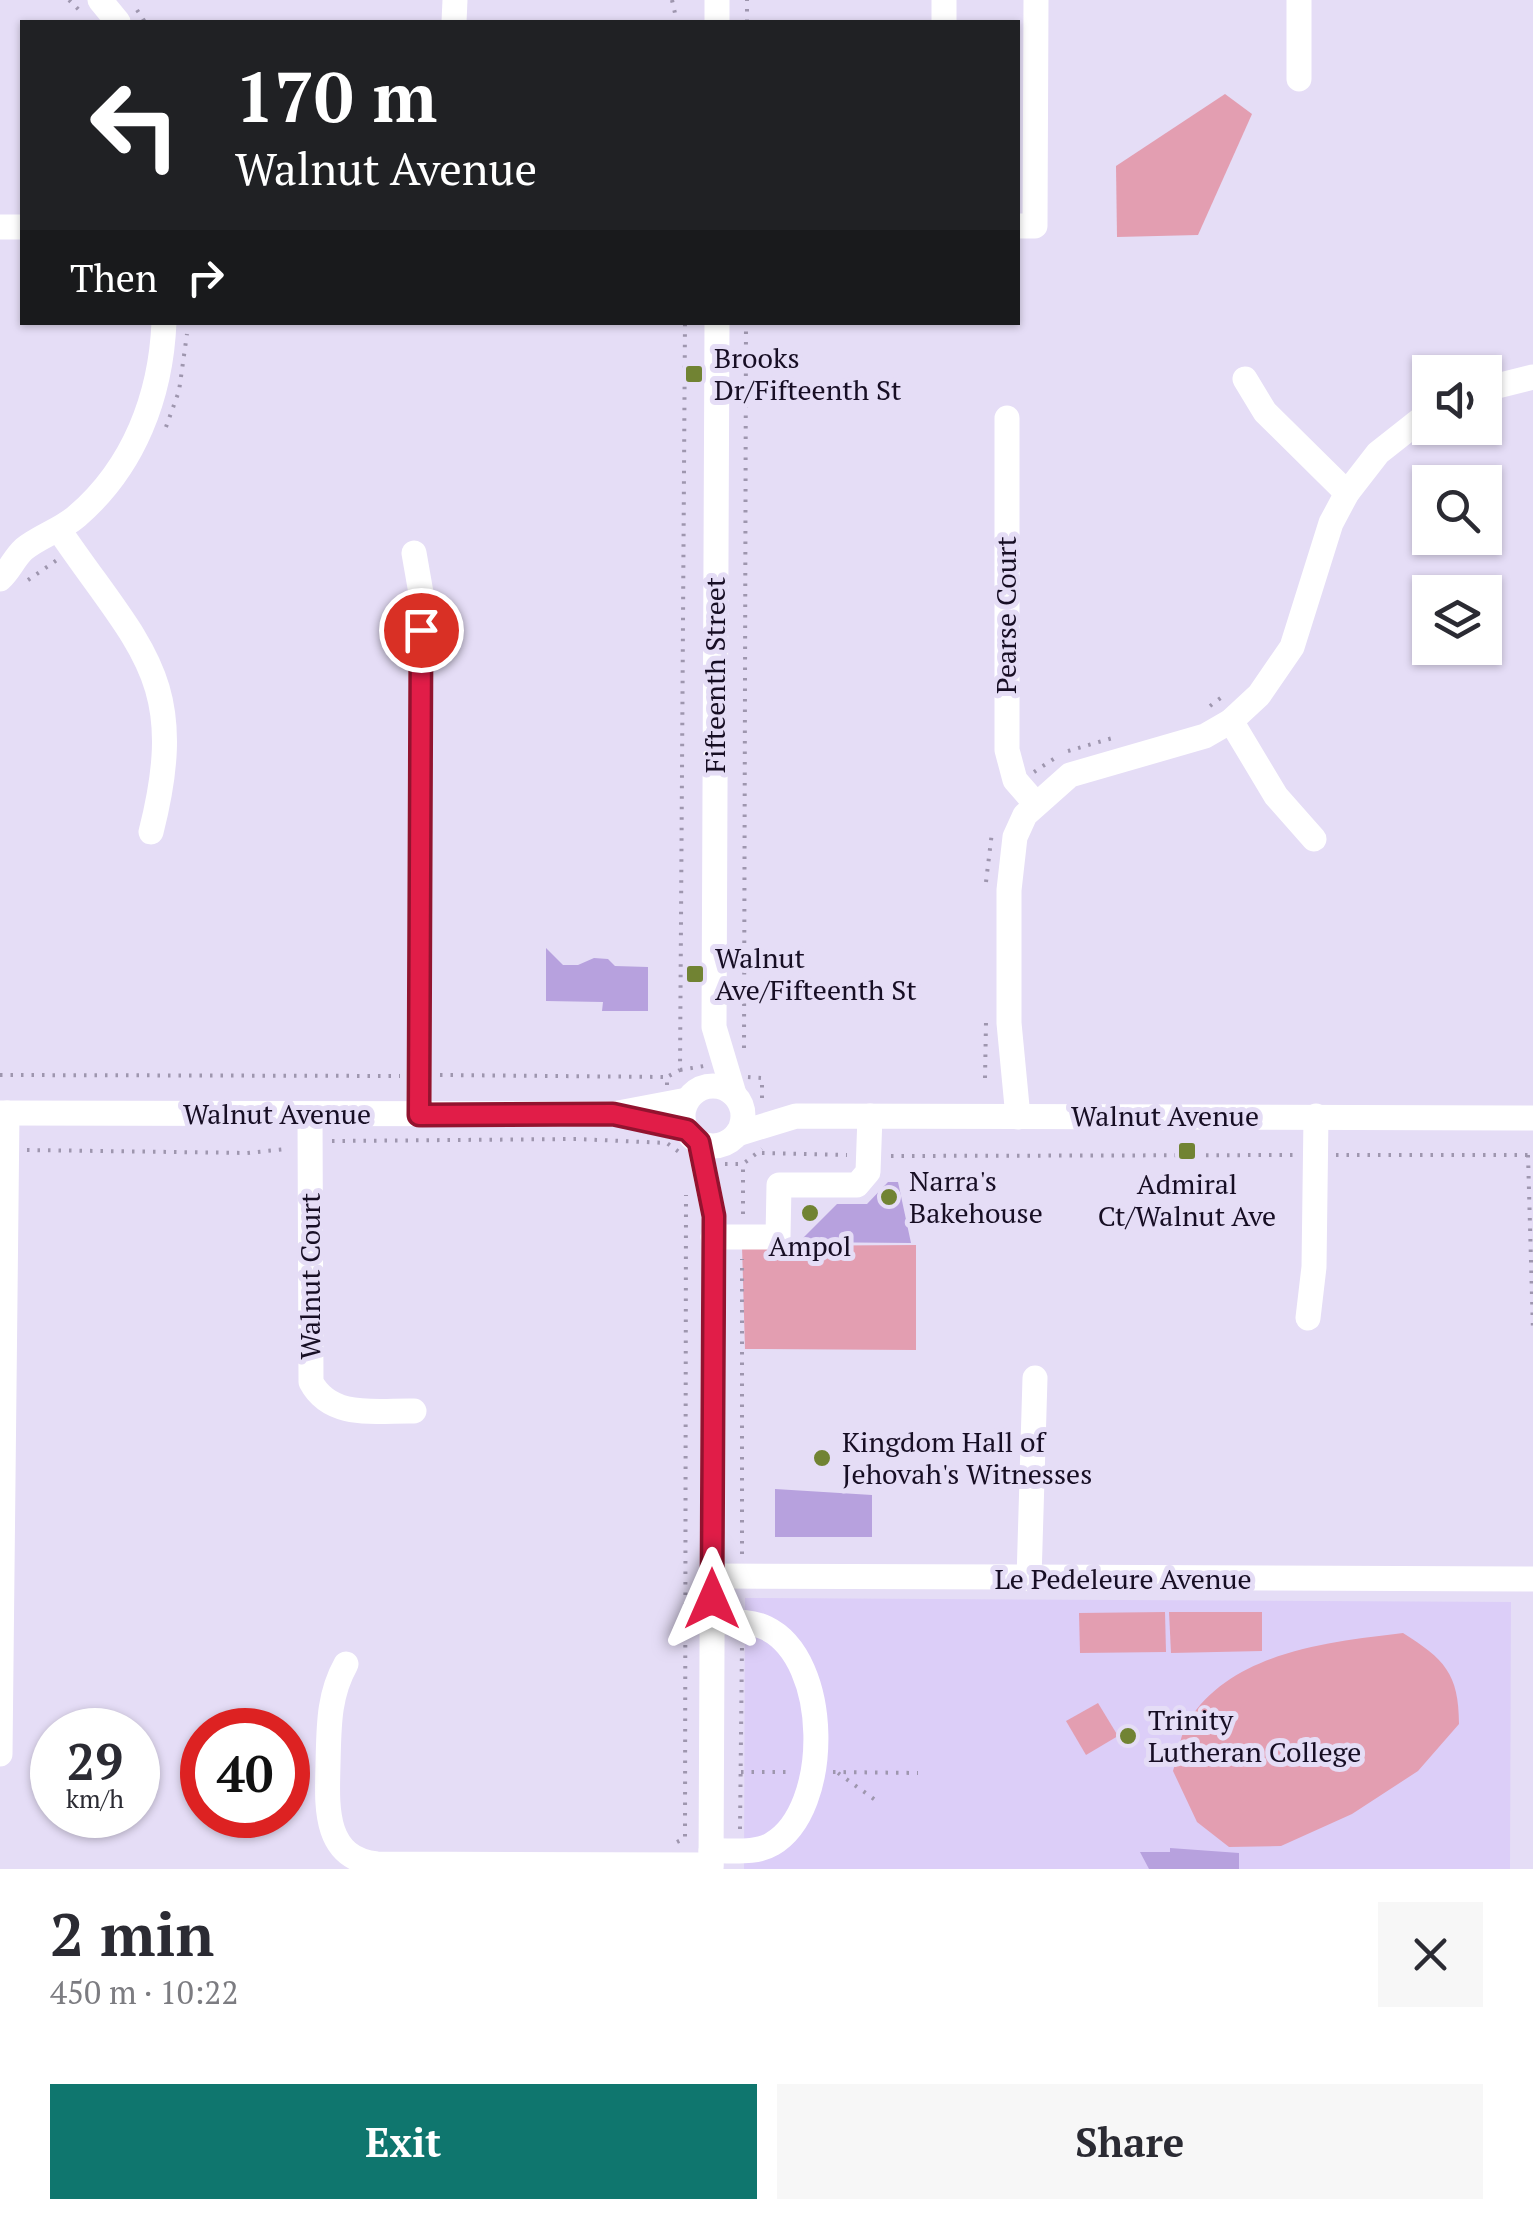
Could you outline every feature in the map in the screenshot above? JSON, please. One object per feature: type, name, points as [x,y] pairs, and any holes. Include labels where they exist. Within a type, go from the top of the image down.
[{"type":"street","points":[[100,0],[116,20]]},
{"type":"street","points":[[1020,226],[1035,226],[1036,0]]},
{"type":"street","points":[[1298,0],[1299,79]]},
{"type":"street","points":[[13,581],[28,546],[66,540],[133,446],[159,375],[164,325]]},
{"type":"street","name":"Fifteenth Street","points":[[714,1227],[682,1125],[714,1028],[716,325]]},
{"type":"street","points":[[1502,385],[1533,377]]},
{"type":"street","points":[[1245,379],[1265,412],[1347,493]]},
{"type":"street","name":"Pearse Court","points":[[1007,418],[1007,738],[1010,767],[1027,794]]},
{"type":"street","points":[[1010,1117],[997,1022],[1010,862],[1027,794],[1070,775],[1174,748],[1231,720],[1260,695],[1292,647],[1331,523],[1347,493],[1378,453],[1412,426]]},
{"type":"street","points":[[66,540],[142,650],[162,694],[166,762],[152,832]]},
{"type":"street","points":[[414,553],[421,592],[419,1115]]},
{"type":"street","points":[[1231,720],[1276,796],[1314,839]]},
{"type":"street","name":"Fifteenth Street","points":[[712,1861],[714,1227],[735,1136],[749,1105],[714,1028]]},
{"type":"street","name":"Walnut Avenue","points":[[4,1114],[613,1114],[682,1125],[709,1086],[749,1105],[796,1116],[1533,1118]]},
{"type":"street","points":[[0,1754],[4,1114]]},
{"type":"street","name":"Walnut Court","points":[[310,1114],[311,1382],[324,1400],[342,1410],[414,1411]]},
{"type":"street","points":[[714,1227],[742,1237],[778,1237],[778,1185],[856,1185],[868,1172],[870,1116]]},
{"type":"street","points":[[1308,1318],[1314,1267],[1316,1116]]},
{"type":"street","points":[[682,1125],[717,1146],[735,1136]]},
{"type":"street","points":[[1029,1579],[1035,1378]]},
{"type":"street","name":"Le Pedeleure Avenue","points":[[712,1576],[1533,1579]]},
{"type":"street","points":[[346,1664],[331,1698],[327,1814],[335,1839],[352,1858],[377,1864],[712,1861],[740,1850],[767,1847],[795,1822],[812,1772],[816,1706],[804,1673],[782,1641],[762,1626],[713,1622]]},
{"type":"path","points":[[69,0],[88,20]]},
{"type":"path","points":[[0,1075],[668,1076],[680,1070],[685,325]]},
{"type":"path","points":[[746,325],[743,1077],[762,1078],[749,1105],[762,1154]]},
{"type":"path","points":[[13,581],[66,540]]},
{"type":"path","points":[[1204,710],[1234,688]]},
{"type":"path","points":[[1027,794],[1059,755],[1119,736]]},
{"type":"path","points":[[986,889],[991,837],[998,820]]},
{"type":"path","points":[[985,1078],[997,1022]]},
{"type":"path","points":[[5,1150],[247,1153],[326,1149],[337,1140],[682,1125],[668,1076]]},
{"type":"path","points":[[742,1576],[743,1164],[756,1152],[1530,1155],[1533,1332]]},
{"type":"path","points":[[664,1864],[665,1848],[684,1838],[686,1180]]},
{"type":"path","points":[[740,1850],[742,1622]]},
{"type":"path","points":[[741,1772],[790,1772]]},
{"type":"path","points":[[878,1802],[838,1772],[918,1773]]},
{"type":"shaded area","points":[[1225,94],[1252,114],[1198,235],[1117,237],[1116,166]]},
{"type":"shaded area","points":[[916,1245],[916,1350],[745,1349],[742,1246]]},
{"type":"shaded area","name":"Trinity Lutheran College","points":[[745,1598],[1511,1602],[1510,1869],[744,1869]]},
{"type":"shaded area","points":[[1165,1612],[1166,1652],[1080,1653],[1079,1613]]},
{"type":"shaded area","points":[[1169,1612],[1262,1612],[1262,1651],[1171,1653]]},
{"type":"shaded area","points":[[1403,1633],[1446,1669],[1458,1707],[1459,1724],[1418,1771],[1352,1814],[1281,1846],[1229,1847],[1197,1822],[1173,1771],[1186,1725],[1208,1697],[1231,1679],[1285,1654]]},
{"type":"shaded area","points":[[1098,1703],[1118,1736],[1086,1755],[1066,1721]]},
{"type":"building","points":[[546,948],[563,965],[578,965],[594,958],[608,959],[615,966],[648,967],[648,1011],[602,1011],[603,1002],[546,1001]]},
{"type":"building","points":[[888,1182],[898,1182],[911,1243],[799,1242],[837,1204],[867,1204]]},
{"type":"building","points":[[775,1489],[872,1495],[872,1537],[775,1537]]},
{"type":"building","points":[[1170,1848],[1239,1853],[1239,1869],[1149,1869],[1140,1852],[1170,1852]]},
{"type":"place","name":"Brooks Dr/Fifteenth St","points":[[694,374]]},
{"type":"place","name":"Walnut Ave/Fifteenth St","points":[[695,974]]},
{"type":"place","name":"Admiral Ct/Walnut Ave","points":[[1187,1151]]},
{"type":"place","name":"Narra's Bakehouse","points":[[889,1197]]},
{"type":"place","name":"Ampol","points":[[810,1213]]},
{"type":"place","name":"Kingdom Hall of Jehovah's Witnesses","points":[[822,1458]]},
{"type":"place","name":"Trinity Lutheran College","points":[[1128,1736]]},
{"type":"route","points":[[421,630],[419,1115],[613,1114],[687,1130],[699,1142],[714,1216],[712,1599]]}]
